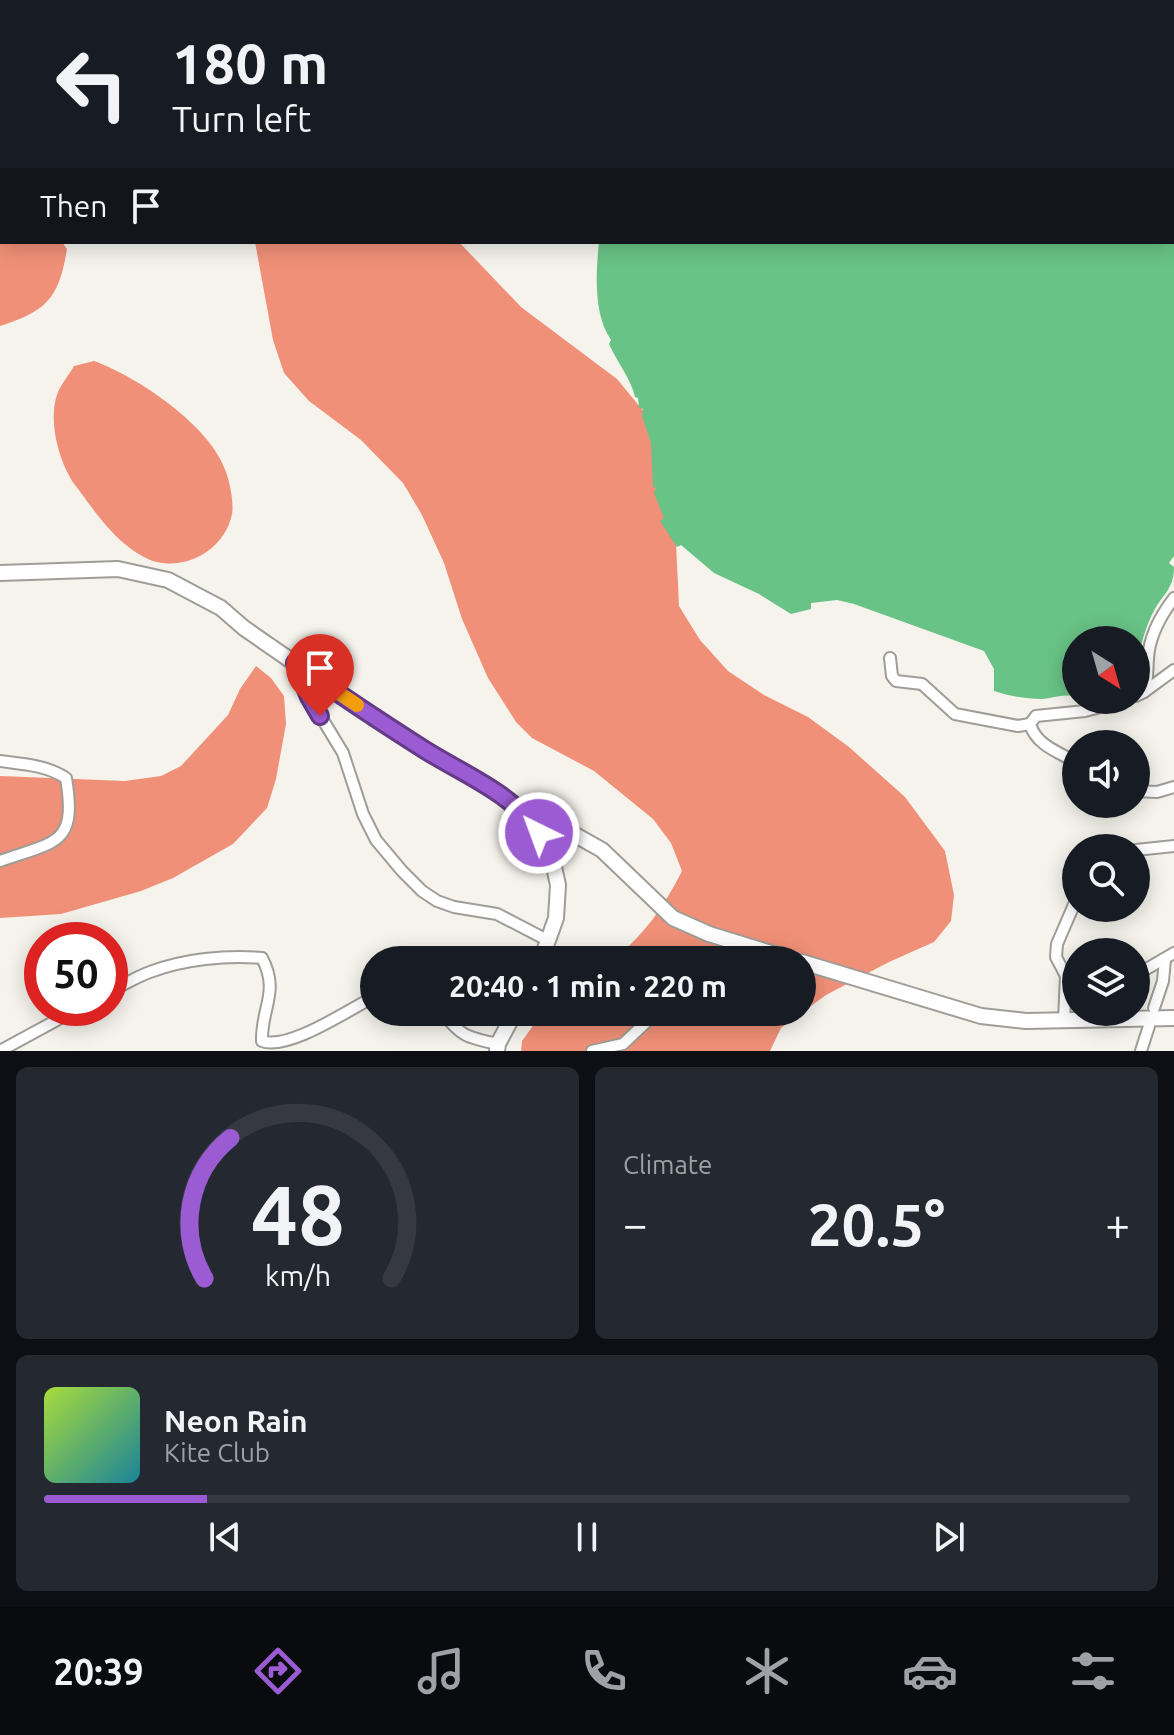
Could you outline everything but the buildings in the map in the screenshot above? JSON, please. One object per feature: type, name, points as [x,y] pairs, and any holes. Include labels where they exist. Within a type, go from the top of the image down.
[{"type":"main road","points":[[0,573],[118,569],[168,580],[221,608],[295,663],[426,751],[490,787],[527,814],[602,850],[673,918],[748,946]]},
{"type":"main road","points":[[527,814],[552,858],[558,885],[556,918],[547,946]]},
{"type":"main road","points":[[816,966],[981,1016],[1062,1021]]},
{"type":"main road","points":[[1150,1017],[1174,1018]]},
{"type":"main road","points":[[498,1047],[508,1026]]},
{"type":"street","points":[[1150,647],[1164,611],[1174,598]]},
{"type":"street","points":[[890,658],[892,676],[896,681],[922,684],[955,714],[1018,726],[1030,724],[1036,716],[1062,712]]},
{"type":"street","points":[[295,663],[309,697],[343,753],[363,814],[376,840],[402,871],[437,901],[497,914],[549,941]]},
{"type":"street","points":[[1150,687],[1174,670]]},
{"type":"street","points":[[1030,724],[1033,735],[1041,743],[1062,754]]},
{"type":"street","points":[[0,761],[38,766],[66,778],[71,806],[65,832],[46,845],[0,861]]},
{"type":"street","points":[[1150,792],[1174,787]]},
{"type":"street","points":[[1150,849],[1174,846]]},
{"type":"street","points":[[1062,968],[1056,957],[1057,944],[1066,922]]},
{"type":"street","points":[[1150,967],[1171,955]]},
{"type":"street","points":[[1154,1008],[1171,955]]},
{"type":"street","points":[[128,982],[172,966],[237,956],[262,958],[272,987],[262,1026],[262,1041],[269,1048],[279,1050],[302,1045],[360,1006]]},
{"type":"street","points":[[0,1051],[46,1026]]},
{"type":"street","points":[[454,1026],[458,1032],[498,1047]]},
{"type":"street","points":[[592,1051],[623,1044],[642,1026]]},
{"type":"street","points":[[1141,1051],[1149,1026]]},
{"type":"shaded area","points":[[0,244],[63,244],[67,249],[55,291],[40,308],[0,326]]},
{"type":"shaded area","points":[[255,244],[461,244],[521,307],[617,379],[659,430],[673,480],[679,606],[700,640],[728,671],[764,695],[808,717],[849,747],[905,797],[945,851],[954,895],[951,921],[934,942],[889,962],[816,1002],[816,946],[628,946],[652,920],[682,871],[671,843],[653,819],[594,771],[532,738],[516,722],[488,678],[462,619],[444,563],[403,483],[361,440],[309,401],[284,373],[273,340]]},
{"type":"shaded area","points":[[599,244],[1174,244],[1174,556],[1169,563],[1174,567],[1174,574],[1169,588],[1148,626],[1062,626],[1062,696],[1042,699],[994,691],[994,669],[984,651],[854,604],[837,600],[811,603],[811,609],[791,614],[759,594],[714,573],[681,545],[677,547],[660,521],[664,518],[654,493],[651,443],[642,416],[643,409],[639,408],[638,398],[609,344],[611,340],[601,318],[597,293]]},
{"type":"shaded area","points":[[94,361],[112,368],[171,405],[218,455],[229,482],[232,514],[219,540],[197,558],[169,564],[142,556],[122,542],[105,524],[69,476],[56,440],[55,403],[74,366]]},
{"type":"shaded area","points":[[256,666],[271,678],[284,696],[286,724],[267,808],[233,844],[173,878],[141,891],[61,914],[0,918],[0,776],[125,781],[161,776],[181,766],[228,715],[240,689]]},
{"type":"shaded area","points":[[533,1026],[784,1026],[770,1051],[521,1051],[522,1041]]},
{"type":"slow traffic","points":[[297,665],[357,705]]},
{"type":"route","points":[[320,716],[295,663],[426,751],[490,787],[527,814],[539,833]]}]
